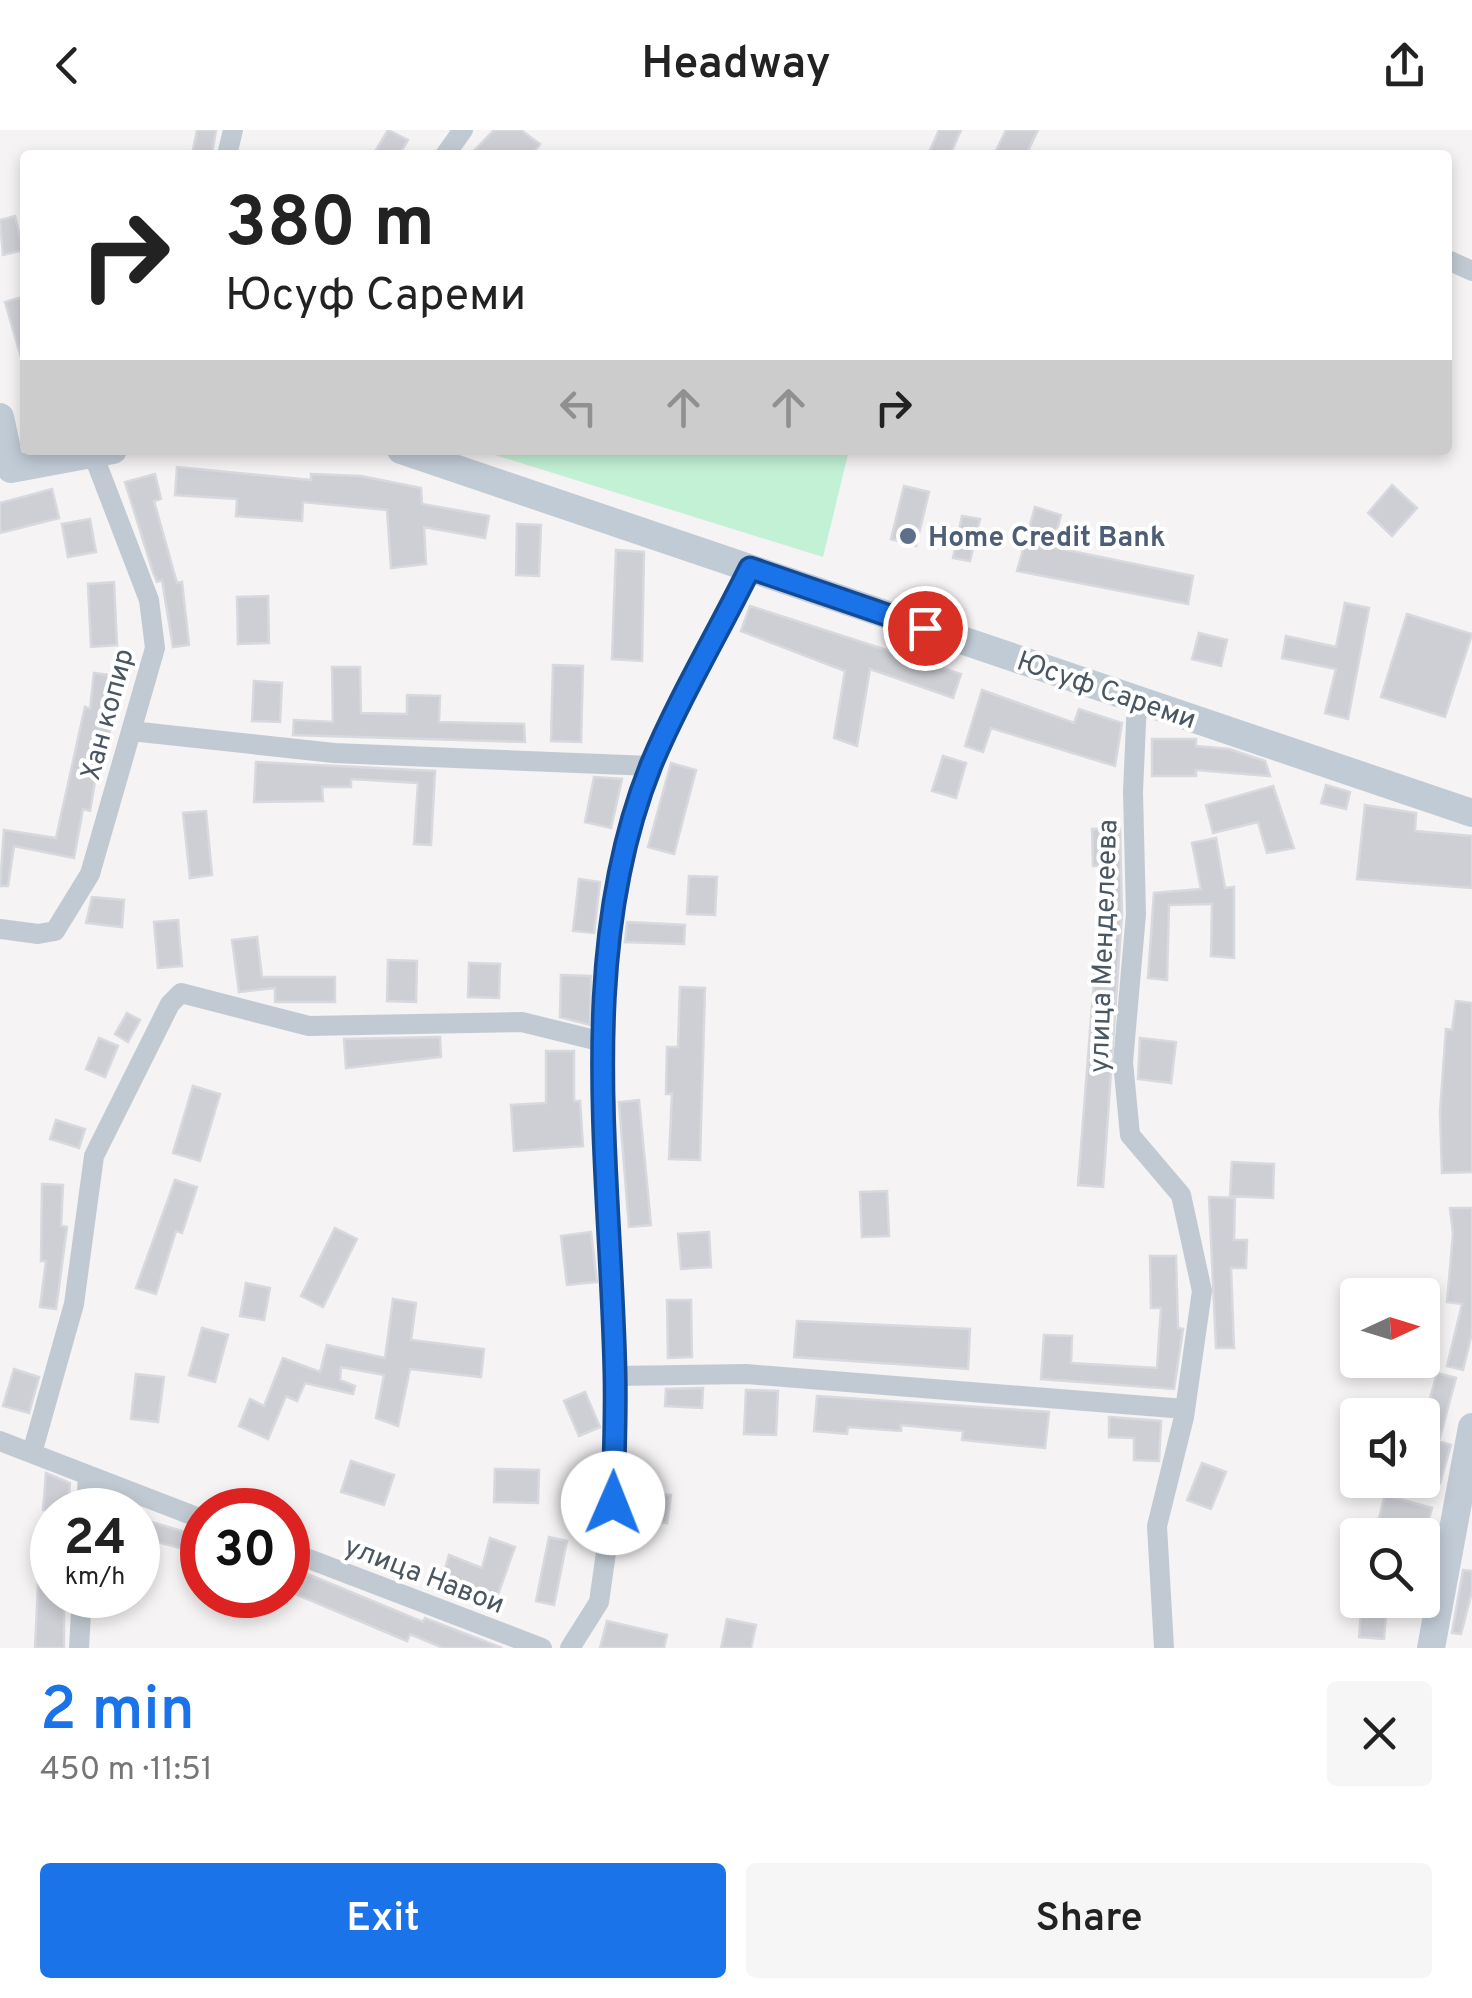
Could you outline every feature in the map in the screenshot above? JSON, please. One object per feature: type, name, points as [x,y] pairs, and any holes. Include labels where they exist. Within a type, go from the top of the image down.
[{"type":"main road","points":[[0,417],[4,472],[88,455]]},
{"type":"main road","name":"Юсуф Сареми","points":[[416,455],[1472,813]]},
{"type":"main road","points":[[1430,1648],[1472,1427]]},
{"type":"street","name":"Хан копир","points":[[0,929],[38,934],[55,930],[90,874],[154,648],[150,600],[104,455]]},
{"type":"street","points":[[570,1648],[599,1602],[613,1503],[616,1376],[604,1042],[610,935],[628,842],[651,766],[750,568]]},
{"type":"street","name":"улица Менделеева","points":[[1138,700],[1132,792],[1136,914],[1123,1062],[1130,1135],[1181,1195],[1202,1290],[1186,1409],[1157,1526],[1158,1597],[1164,1648]]},
{"type":"street","points":[[131,731],[334,753],[651,766]]},
{"type":"street","points":[[32,1453],[74,1304],[94,1156],[170,1004],[180,993],[309,1026],[522,1022],[604,1042]]},
{"type":"street","points":[[616,1376],[746,1374],[1186,1409]]},
{"type":"street","points":[[0,1441],[180,1510]]},
{"type":"street","points":[[87,1488],[88,1475]]},
{"type":"street","name":"улица Навои","points":[[310,1559],[542,1648]]},
{"type":"street","points":[[80,1648],[81,1618]]},
{"type":"green space","points":[[495,455],[848,455],[823,557]]},
{"type":"building","points":[[197,130],[216,130],[213,150],[193,150]]},
{"type":"building","points":[[388,130],[408,140],[402,150],[376,150]]},
{"type":"building","points":[[494,130],[521,130],[540,144],[536,150],[475,150]]},
{"type":"building","points":[[939,130],[961,130],[952,150],[930,150]]},
{"type":"building","points":[[1006,130],[1038,130],[1028,150],[996,150]]},
{"type":"building","points":[[15,216],[20,251],[3,255],[0,220]]},
{"type":"building","points":[[20,298],[20,354],[5,302]]},
{"type":"building","points":[[177,467],[311,480],[311,474],[361,476],[421,488],[422,504],[489,516],[485,538],[424,527],[426,564],[391,568],[387,510],[303,502],[302,521],[236,516],[237,499],[175,495]]},
{"type":"building","points":[[155,474],[161,499],[154,501],[177,583],[182,582],[189,645],[173,647],[162,580],[157,582],[153,572],[125,482]]},
{"type":"building","points":[[1392,485],[1417,508],[1392,536],[1368,513]]},
{"type":"building","points":[[904,486],[929,492],[916,546],[891,539]]},
{"type":"building","points":[[52,489],[59,518],[0,533],[0,503]]},
{"type":"building","points":[[1035,507],[1061,515],[1052,547],[1193,576],[1188,604],[1017,571]]},
{"type":"building","points":[[962,516],[980,519],[970,561],[953,558]]},
{"type":"building","points":[[90,519],[96,552],[68,557],[62,524]]},
{"type":"building","points":[[517,524],[541,525],[539,576],[516,575]]},
{"type":"building","points":[[616,550],[644,552],[642,661],[612,659]]},
{"type":"building","points":[[114,582],[117,645],[91,647],[88,584]]},
{"type":"building","points":[[268,596],[269,643],[238,644],[237,597]]},
{"type":"building","points":[[1345,603],[1369,608],[1348,719],[1325,713],[1336,669],[1282,658],[1286,636],[1336,647]]},
{"type":"building","points":[[750,606],[961,674],[953,698],[870,669],[857,746],[834,738],[845,671],[741,631]]},
{"type":"building","points":[[1407,614],[1472,634],[1445,717],[1381,697]]},
{"type":"building","points":[[1199,633],[1227,640],[1221,666],[1192,659]]},
{"type":"building","points":[[553,665],[583,666],[581,742],[551,741]]},
{"type":"building","points":[[332,667],[360,667],[361,713],[407,714],[407,695],[440,696],[439,722],[524,724],[525,742],[293,735],[294,720],[333,722]]},
{"type":"building","points":[[94,673],[119,676],[114,715],[103,759],[99,758],[90,811],[83,809],[74,858],[14,846],[8,886],[0,886],[4,830],[56,838],[85,707],[90,709]]},
{"type":"building","points":[[254,681],[282,683],[280,722],[252,721]]},
{"type":"building","points":[[982,690],[1074,723],[1079,709],[1122,723],[1115,766],[991,728],[983,752],[965,746]]},
{"type":"building","points":[[1152,739],[1196,739],[1196,746],[1229,749],[1265,761],[1270,776],[1196,770],[1196,776],[1152,776]]},
{"type":"building","points":[[943,756],[966,763],[956,798],[932,791]]},
{"type":"building","points":[[256,762],[435,771],[431,845],[414,844],[418,783],[351,779],[351,787],[322,787],[323,801],[254,802]]},
{"type":"building","points":[[671,763],[696,770],[674,854],[648,847]]},
{"type":"building","points":[[594,777],[622,779],[611,828],[585,822]]},
{"type":"building","points":[[1326,785],[1350,792],[1346,809],[1321,803]]},
{"type":"building","points":[[1273,786],[1294,848],[1267,853],[1258,822],[1213,833],[1206,805]]},
{"type":"building","points":[[1365,805],[1416,813],[1415,831],[1472,836],[1472,888],[1357,879]]},
{"type":"building","points":[[206,811],[212,875],[190,878],[183,813]]},
{"type":"building","points":[[1120,828],[1122,914],[1103,1187],[1078,1185],[1103,866],[1093,866],[1092,829]]},
{"type":"building","points":[[1216,838],[1225,888],[1234,887],[1234,958],[1211,956],[1212,904],[1169,905],[1167,980],[1148,978],[1154,893],[1201,889],[1192,843]]},
{"type":"building","points":[[689,876],[717,877],[715,915],[687,914]]},
{"type":"building","points":[[579,879],[600,882],[594,933],[573,931]]},
{"type":"building","points":[[92,897],[124,900],[122,927],[86,923]]},
{"type":"building","points":[[178,920],[182,966],[158,968],[154,922]]},
{"type":"building","points":[[627,922],[685,925],[684,944],[625,942]]},
{"type":"building","points":[[257,937],[262,977],[335,977],[335,1002],[275,1002],[275,988],[239,992],[232,940]]},
{"type":"building","points":[[388,960],[417,961],[416,1002],[387,1001]]},
{"type":"building","points":[[469,963],[500,964],[499,998],[468,997]]},
{"type":"building","points":[[561,975],[591,976],[590,1025],[560,1017]]},
{"type":"building","points":[[680,987],[705,988],[700,1160],[669,1159],[672,1094],[666,1094],[667,1047],[678,1047]]},
{"type":"building","points":[[1456,1001],[1472,1003],[1472,1172],[1442,1173],[1440,1112],[1446,1029],[1452,1030]]},
{"type":"building","points":[[127,1013],[140,1020],[128,1042],[115,1034]]},
{"type":"building","points":[[440,1037],[441,1057],[346,1068],[344,1039]]},
{"type":"building","points":[[99,1038],[118,1046],[105,1077],[86,1069]]},
{"type":"building","points":[[1140,1038],[1176,1042],[1171,1083],[1138,1079]]},
{"type":"building","points":[[546,1051],[574,1051],[574,1101],[580,1101],[583,1146],[514,1151],[511,1105],[546,1103]]},
{"type":"building","points":[[193,1086],[220,1094],[200,1161],[173,1153]]},
{"type":"building","points":[[639,1100],[651,1225],[629,1227],[619,1102]]},
{"type":"building","points":[[56,1120],[85,1129],[79,1148],[50,1139]]},
{"type":"building","points":[[1232,1162],[1274,1164],[1273,1198],[1230,1196]]},
{"type":"building","points":[[175,1180],[197,1187],[182,1233],[176,1231],[156,1294],[136,1288]]},
{"type":"building","points":[[42,1184],[63,1185],[61,1226],[67,1227],[56,1309],[40,1307],[46,1261],[41,1261]]},
{"type":"building","points":[[887,1191],[889,1236],[862,1237],[860,1192]]},
{"type":"building","points":[[1209,1197],[1235,1198],[1234,1240],[1247,1240],[1246,1268],[1231,1268],[1234,1348],[1216,1348]]},
{"type":"building","points":[[1450,1208],[1472,1208],[1472,1333],[1463,1370],[1447,1366],[1462,1304],[1447,1302],[1453,1234]]},
{"type":"building","points":[[335,1228],[357,1239],[323,1307],[301,1296]]},
{"type":"building","points":[[591,1232],[597,1282],[567,1285],[561,1236]]},
{"type":"building","points":[[709,1232],[711,1267],[681,1269],[678,1234]]},
{"type":"building","points":[[1150,1256],[1176,1256],[1178,1328],[1183,1329],[1174,1389],[1041,1379],[1044,1335],[1072,1336],[1071,1363],[1157,1368],[1161,1308],[1151,1308]]},
{"type":"building","points":[[246,1283],[270,1288],[264,1320],[240,1316]]},
{"type":"building","points":[[393,1299],[416,1303],[411,1340],[484,1349],[481,1377],[410,1369],[398,1426],[376,1418],[384,1375],[341,1367],[340,1380],[355,1386],[353,1394],[305,1383],[297,1401],[286,1396],[268,1439],[239,1426],[250,1399],[264,1406],[283,1358],[320,1372],[327,1345],[385,1358]]},
{"type":"building","points":[[667,1300],[691,1300],[692,1357],[668,1358]]},
{"type":"building","points":[[797,1321],[970,1329],[968,1369],[794,1357]]},
{"type":"building","points":[[202,1328],[228,1335],[215,1382],[189,1375]]},
{"type":"building","points":[[14,1369],[39,1377],[29,1413],[3,1406]]},
{"type":"building","points":[[136,1374],[164,1377],[158,1422],[131,1419]]},
{"type":"building","points":[[1440,1374],[1456,1378],[1440,1437],[1440,1398],[1430,1398]]},
{"type":"building","points":[[703,1388],[702,1408],[665,1406],[666,1389]]},
{"type":"building","points":[[746,1390],[778,1391],[776,1435],[744,1434]]},
{"type":"building","points":[[585,1392],[600,1427],[579,1436],[564,1401]]},
{"type":"building","points":[[817,1396],[1049,1412],[1045,1448],[962,1440],[963,1431],[901,1425],[901,1431],[848,1427],[847,1434],[814,1431]]},
{"type":"building","points":[[1109,1417],[1161,1421],[1159,1461],[1134,1460],[1134,1438],[1109,1437]]},
{"type":"building","points":[[1440,1441],[1451,1445],[1440,1483]]},
{"type":"building","points":[[351,1461],[394,1475],[384,1505],[341,1492]]},
{"type":"building","points":[[1202,1463],[1226,1472],[1211,1509],[1187,1500]]},
{"type":"building","points":[[495,1469],[539,1470],[538,1503],[494,1502]]},
{"type":"building","points":[[46,1473],[70,1483],[70,1488],[45,1488]]},
{"type":"building","points":[[629,1490],[671,1495],[667,1523],[625,1517]]},
{"type":"building","points":[[1384,1498],[1432,1508],[1429,1518],[1379,1518]]},
{"type":"building","points":[[160,1524],[180,1530],[180,1548],[160,1543]]},
{"type":"building","points":[[549,1537],[567,1541],[554,1605],[536,1601]]},
{"type":"building","points":[[490,1538],[515,1547],[497,1597],[443,1576],[449,1555],[482,1568]]},
{"type":"building","points":[[1463,1570],[1472,1571],[1472,1591],[1461,1634],[1452,1633]]},
{"type":"building","points":[[310,1575],[423,1622],[425,1618],[502,1648],[443,1648],[410,1634],[407,1641],[310,1600]]},
{"type":"building","points":[[36,1618],[64,1618],[64,1648],[35,1648]]},
{"type":"building","points":[[1361,1618],[1386,1618],[1384,1639],[1359,1637]]},
{"type":"building","points":[[727,1619],[756,1625],[751,1648],[721,1648]]},
{"type":"building","points":[[607,1621],[667,1635],[664,1648],[600,1648]]},
{"type":"place","name":"Home Credit Bank","points":[[908,536]]},
{"type":"route","points":[[613,1503],[616,1376],[604,1127],[604,1042],[610,935],[628,842],[651,766],[750,568],[925,628]]}]
